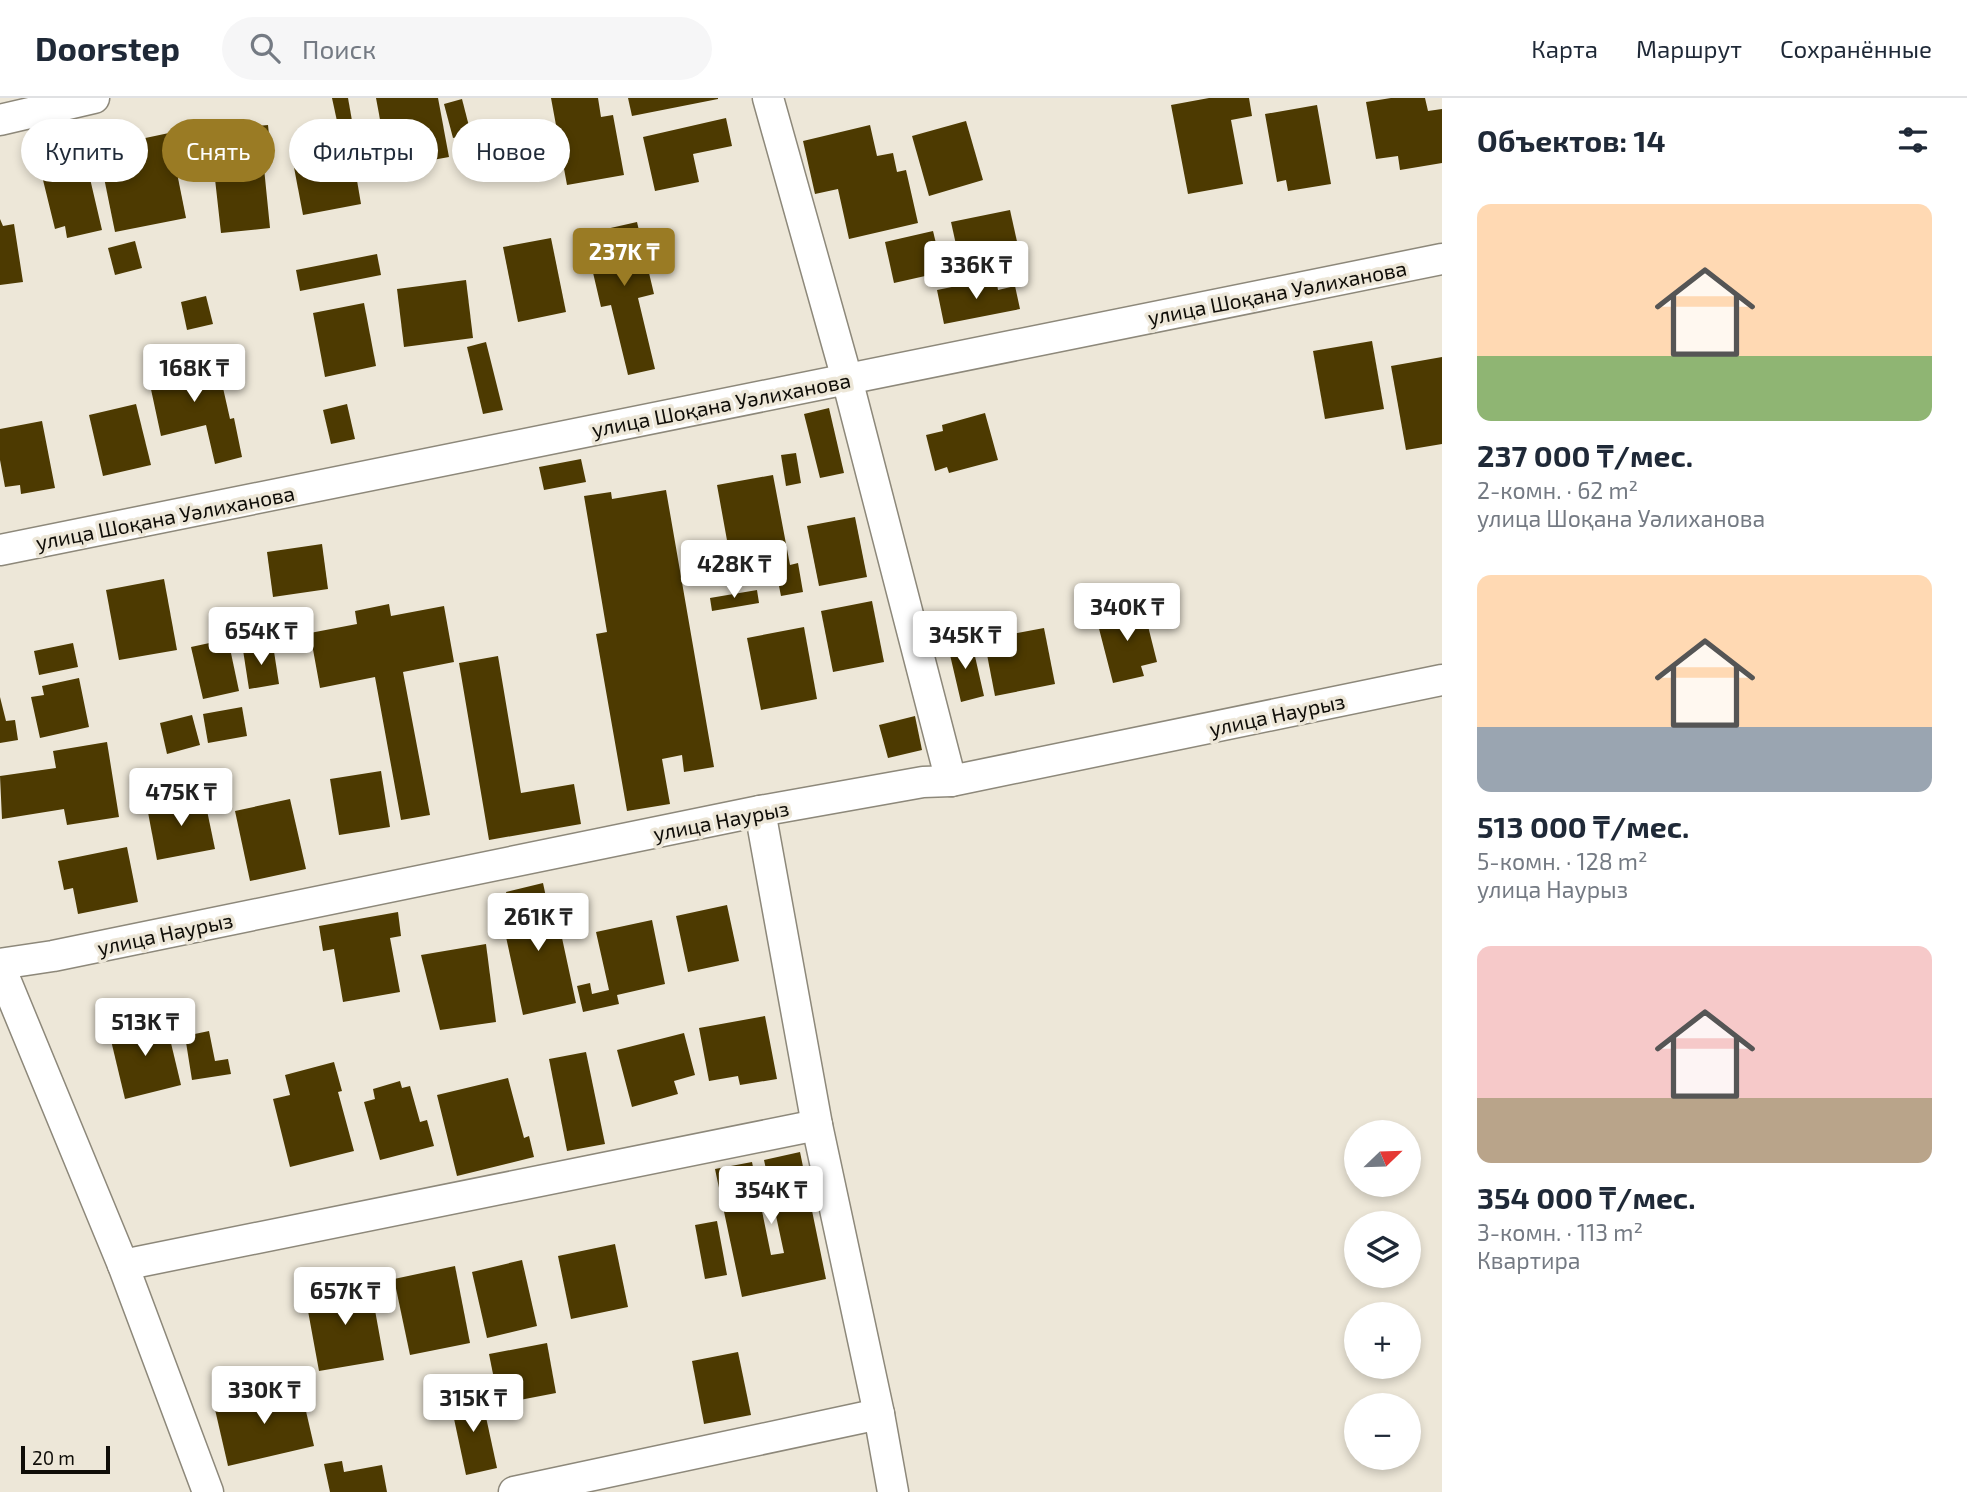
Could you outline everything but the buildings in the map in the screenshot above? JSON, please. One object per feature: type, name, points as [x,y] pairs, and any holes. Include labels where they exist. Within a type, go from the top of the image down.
[{"type":"street","points":[[0,120],[94,98]]},
{"type":"street","points":[[768,98],[847,379],[951,780]]},
{"type":"street","name":"улица Шоқана Уәлиханова","points":[[0,550],[1442,259]]},
{"type":"street","name":"улица Наурыз","points":[[0,965],[760,811],[923,782],[951,780],[1442,680]]},
{"type":"street","points":[[760,811],[817,1125],[894,1492]]},
{"type":"street","points":[[0,965],[123,1265],[208,1492]]},
{"type":"street","points":[[123,1265],[817,1125]]},
{"type":"street","points":[[514,1492],[878,1414]]}]
